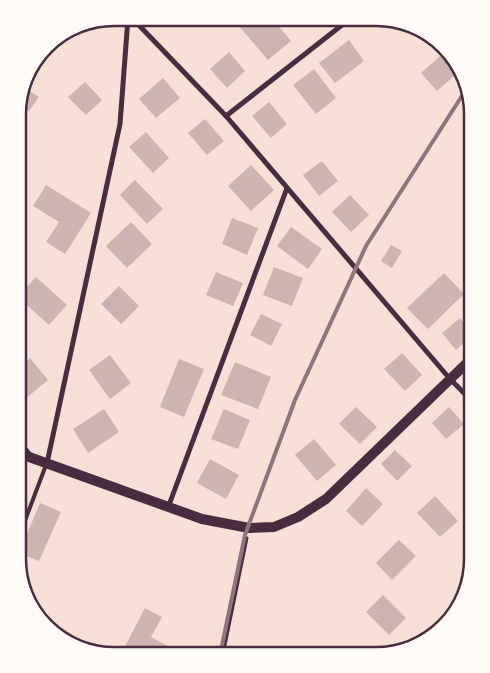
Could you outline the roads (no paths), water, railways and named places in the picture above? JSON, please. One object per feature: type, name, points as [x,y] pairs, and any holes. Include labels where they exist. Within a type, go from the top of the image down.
[{"type":"main road","points":[[26,456],[202,518],[250,528],[274,527],[298,517],[326,499],[464,366]]},
{"type":"street","points":[[47,463],[120,124],[127,26]]},
{"type":"street","points":[[140,26],[226,116],[450,380],[464,394]]},
{"type":"street","points":[[226,116],[341,26]]},
{"type":"street","points":[[169,505],[287,188]]},
{"type":"street","points":[[26,450],[32,458]]},
{"type":"lane","points":[[26,518],[47,463]]},
{"type":"railway","points":[[222,647],[245,535],[295,400],[366,246],[462,96]]}]
